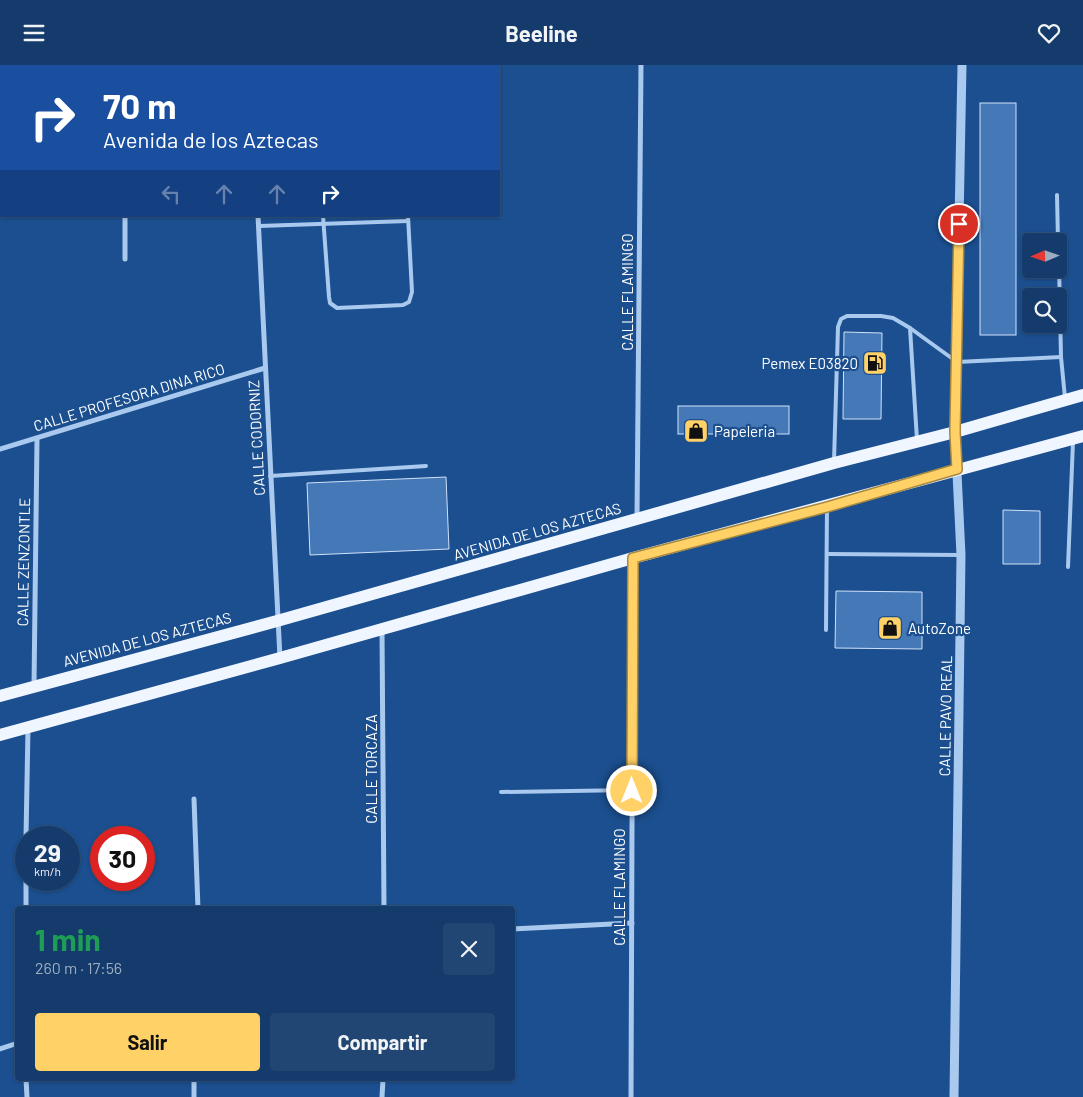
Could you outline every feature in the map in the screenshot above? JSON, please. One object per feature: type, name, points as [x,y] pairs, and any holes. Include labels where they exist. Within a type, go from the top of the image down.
[{"type":"main road","name":"AVENIDA DE LOS AZTECAS","points":[[0,696],[277,621],[834,463],[955,432],[1083,395]]},
{"type":"main road","points":[[0,735],[633,558],[827,507],[957,469],[1078,438]]},
{"type":"street","name":"CALLE FLAMINGO","points":[[637,519],[641,65]]},
{"type":"street","name":"CALLE PAVO REAL","points":[[954,1097],[961,555],[955,432],[962,65]]},
{"type":"street","points":[[125,217],[125,259]]},
{"type":"street","name":"CALLE CODORNIZ","points":[[258,217],[264,368],[280,658]]},
{"type":"street","name":"CALLE PROFESORA DINA RICO","points":[[0,449],[264,368]]},
{"type":"street","name":"CALLE ZENZONTLE","points":[[34,686],[37,439]]},
{"type":"street","name":"CALLE FLAMINGO","points":[[632,1097],[633,558]]},
{"type":"street","name":"CALLE TORCAZA","points":[[382,629],[384,906]]},
{"type":"street","points":[[26,826],[28,727]]},
{"type":"street","points":[[194,799],[198,906]]},
{"type":"street","points":[[26,891],[26,906]]},
{"type":"street","points":[[515,929],[632,923]]},
{"type":"street","points":[[0,1049],[15,1044]]},
{"type":"street","points":[[26,1081],[27,1097]]},
{"type":"street","points":[[194,1081],[194,1097]]},
{"type":"street","points":[[382,1081],[382,1097]]},
{"type":"lane","points":[[1057,195],[1058,233]]},
{"type":"lane","points":[[258,226],[324,223],[408,218],[412,292],[409,302],[403,305],[337,308],[330,303],[329,297],[324,223],[323,217]]},
{"type":"lane","points":[[1059,278],[1061,357],[1065,400]]},
{"type":"lane","points":[[834,463],[838,327],[841,319],[847,316],[881,316],[892,318],[910,328],[957,362],[1061,357]]},
{"type":"lane","points":[[910,328],[918,442]]},
{"type":"lane","points":[[1068,567],[1078,438]]},
{"type":"lane","points":[[270,476],[426,467]]},
{"type":"lane","points":[[826,630],[827,507]]},
{"type":"lane","points":[[828,554],[961,555]]},
{"type":"lane","points":[[501,792],[632,791]]},
{"type":"building","points":[[980,103],[1016,103],[1016,335],[980,335]]},
{"type":"building","points":[[844,332],[882,333],[881,419],[843,419]]},
{"type":"building","points":[[678,406],[789,406],[789,434],[678,434]]},
{"type":"building","points":[[446,477],[449,549],[310,555],[307,483]]},
{"type":"building","points":[[1003,510],[1040,511],[1040,564],[1003,564]]},
{"type":"building","points":[[836,591],[922,592],[922,649],[835,648]]},
{"type":"place","name":"Pemex E03820","points":[[875,363]]},
{"type":"place","name":"Papeleria","points":[[696,431]]},
{"type":"place","name":"AutoZone","points":[[890,628]]},
{"type":"route","points":[[632,791],[633,558],[827,507],[957,469],[955,432],[959,224]]}]
